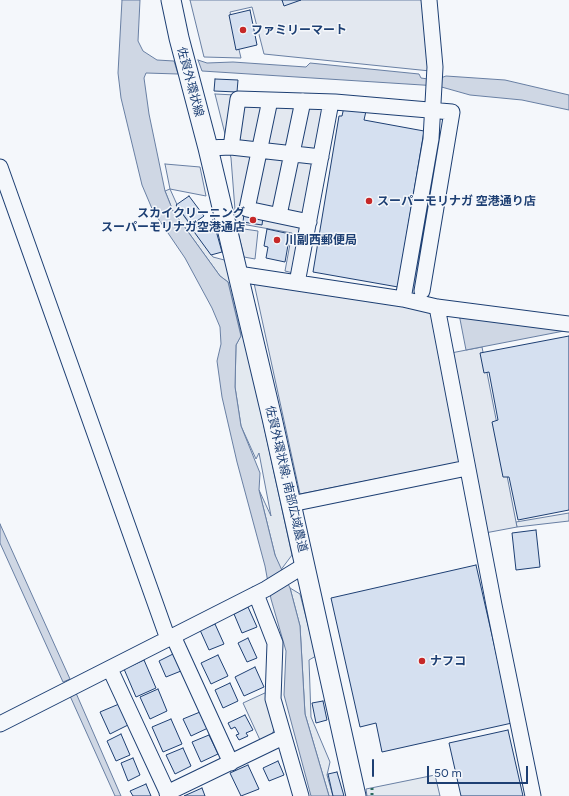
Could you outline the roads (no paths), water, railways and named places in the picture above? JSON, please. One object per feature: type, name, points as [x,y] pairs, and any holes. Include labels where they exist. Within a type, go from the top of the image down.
[{"type":"main road","name":"佐賀外環状線","points":[[170,0],[210,155]]},
{"type":"main road","name":"佐賀外環状線; 南部広域農道","points":[[210,155],[305,565],[356,796]]},
{"type":"street","points":[[403,299],[431,139],[435,83],[428,0]]},
{"type":"street","points":[[231,147],[238,99],[331,102],[452,112],[422,291]]},
{"type":"street","points":[[270,100],[247,208],[308,222]]},
{"type":"street","points":[[279,216],[304,101]]},
{"type":"street","points":[[296,283],[331,102]]},
{"type":"street","points":[[210,155],[231,147],[321,157]]},
{"type":"street","points":[[0,167],[171,638],[231,763]]},
{"type":"street","points":[[238,274],[403,299],[437,307],[569,324]]},
{"type":"street","points":[[437,307],[533,796]]},
{"type":"street","points":[[291,504],[468,468]]},
{"type":"street","points":[[0,724],[261,592],[305,565]]},
{"type":"street","points":[[261,592],[276,643],[273,699],[301,796]]},
{"type":"street","points":[[110,668],[168,794],[283,737]]},
{"type":"place","name":"ファミリーマート","points":[[243,30]]},
{"type":"place","name":"スーパーモリナガ 空港通り店","points":[[369,201]]},
{"type":"place","name":"スカイクリーニング スーパーモリナガ空港通店","points":[[253,220]]},
{"type":"place","name":"川副西郵便局","points":[[277,240]]},
{"type":"place","name":"ナフコ","points":[[422,661]]}]
